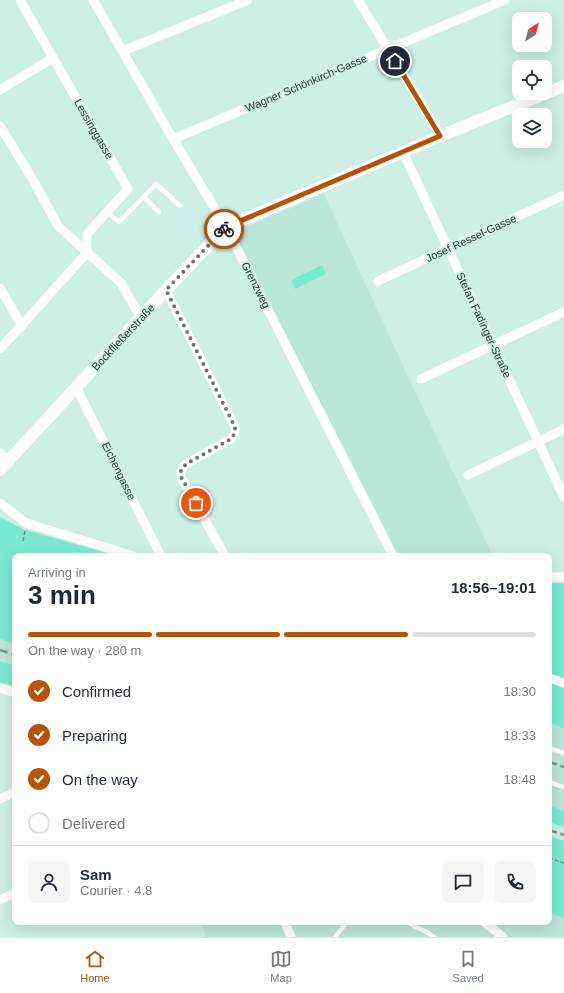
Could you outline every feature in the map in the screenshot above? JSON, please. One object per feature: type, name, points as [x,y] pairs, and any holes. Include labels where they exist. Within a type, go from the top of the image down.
[{"type":"main road","name":"Bockfließerstraße","points":[[2,462],[76,387],[226,227],[440,136],[564,86]]},
{"type":"street","name":"Lessinggasse","points":[[20,0],[128,189],[87,234],[86,253]]},
{"type":"street","name":"Grenzweg","points":[[93,0],[173,139],[226,227],[391,553]]},
{"type":"street","points":[[123,51],[248,0]]},
{"type":"street","points":[[358,0],[440,136]]},
{"type":"street","name":"Wagner Schönkirch-Gasse","points":[[173,139],[505,0]]},
{"type":"street","points":[[0,90],[53,58]]},
{"type":"street","points":[[0,126],[34,180],[58,226],[86,253],[121,283],[141,318]]},
{"type":"street","name":"Stefan Fadinger-Straße","points":[[403,152],[564,497]]},
{"type":"street","name":"Josef Ressel-Gasse","points":[[378,280],[564,195]]},
{"type":"street","points":[[0,349],[86,253]]},
{"type":"street","points":[[0,288],[22,326]]},
{"type":"street","points":[[166,290],[235,427],[235,433],[231,439],[186,464],[180,473],[223,553]]},
{"type":"street","points":[[421,379],[564,312]]},
{"type":"street","name":"Eichengasse","points":[[76,387],[159,553]]},
{"type":"street","points":[[468,475],[564,429]]},
{"type":"street","points":[[0,503],[26,523],[124,553]]},
{"type":"street","points":[[552,577],[564,577]]},
{"type":"street","points":[[552,679],[564,683]]},
{"type":"street","points":[[0,688],[12,692]]},
{"type":"street","points":[[0,799],[12,793]]},
{"type":"street","points":[[0,900],[12,894]]},
{"type":"street","points":[[286,925],[291,937]]},
{"type":"street","points":[[488,925],[503,937]]},
{"type":"lane","points":[[107,212],[120,222],[156,184],[180,206]]},
{"type":"lane","points":[[144,197],[159,212]]},
{"type":"lane","points":[[552,749],[564,753]]},
{"type":"lane","points":[[552,783],[564,787]]},
{"type":"lane","points":[[335,937],[345,925]]},
{"type":"lane","points":[[412,925],[434,937]]},
{"type":"path","points":[[23,541],[24,534]]},
{"type":"path","points":[[552,859],[564,863]]},
{"type":"shaded area","points":[[324,194],[492,553],[397,553],[234,232]]},
{"type":"shaded area","points":[[0,639],[12,643],[12,665],[0,661]]},
{"type":"shaded area","points":[[552,724],[564,728],[564,810],[552,807]]},
{"type":"shaded area","points":[[552,914],[564,918],[564,937],[206,937],[202,925],[552,925]]},
{"type":"green space","points":[[322,265],[326,274],[295,289],[291,280]]},
{"type":"green space","points":[[0,517],[23,529],[106,553],[12,553],[12,643],[0,639]]},
{"type":"green space","points":[[552,583],[564,583],[564,680],[552,677]]},
{"type":"green space","points":[[0,661],[12,665],[12,685],[0,682]]},
{"type":"green space","points":[[552,682],[564,686],[564,728],[552,724]]},
{"type":"green space","points":[[552,807],[564,810],[564,827],[552,823]]},
{"type":"green space","points":[[552,837],[564,841],[564,918],[552,914]]},
{"type":"railway","points":[[0,650],[12,654]]},
{"type":"railway","points":[[552,763],[564,767]]},
{"type":"railway","points":[[552,831],[564,835]]},
{"type":"way so far","points":[[196,503],[181,477],[181,470],[186,464],[231,439],[236,430],[166,290],[224,229]]},
{"type":"route","points":[[224,229],[440,136],[395,61]]}]
